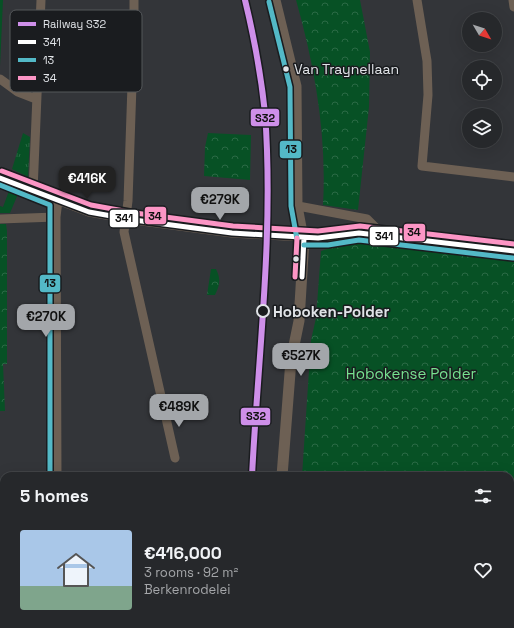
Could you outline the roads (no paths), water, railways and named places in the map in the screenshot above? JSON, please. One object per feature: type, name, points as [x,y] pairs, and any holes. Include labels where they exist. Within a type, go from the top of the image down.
[{"type":"street","points":[[40,10],[41,0]]},
{"type":"street","points":[[276,0],[297,86],[298,206],[304,238],[299,321],[291,360],[282,472]]},
{"type":"street","points":[[417,0],[427,61],[428,95],[422,166],[514,177]]},
{"type":"street","points":[[513,0],[514,7]]},
{"type":"street","points":[[0,79],[10,86]]},
{"type":"street","points":[[18,92],[36,99]]},
{"type":"street","points":[[33,191],[36,92]]},
{"type":"street","points":[[132,92],[128,201],[124,232],[174,458]]},
{"type":"street","points":[[0,178],[89,212],[125,218],[232,233],[304,238],[327,238],[359,233],[514,251]]},
{"type":"street","points":[[58,200],[56,217],[58,472]]},
{"type":"street","points":[[298,206],[367,219],[385,237]]},
{"type":"street","points":[[0,219],[56,217]]},
{"type":"rail line","name":"S32","points":[[245,0],[254,42],[265,113],[268,204],[264,295],[252,472]]},
{"type":"place","name":"Van Traynellaan","points":[[286,69]]},
{"type":"place","name":"Hoboken-Polder","points":[[263,311]]},
{"type":"park label","name":"Hobokense Polder","points":[[411,373]]}]
